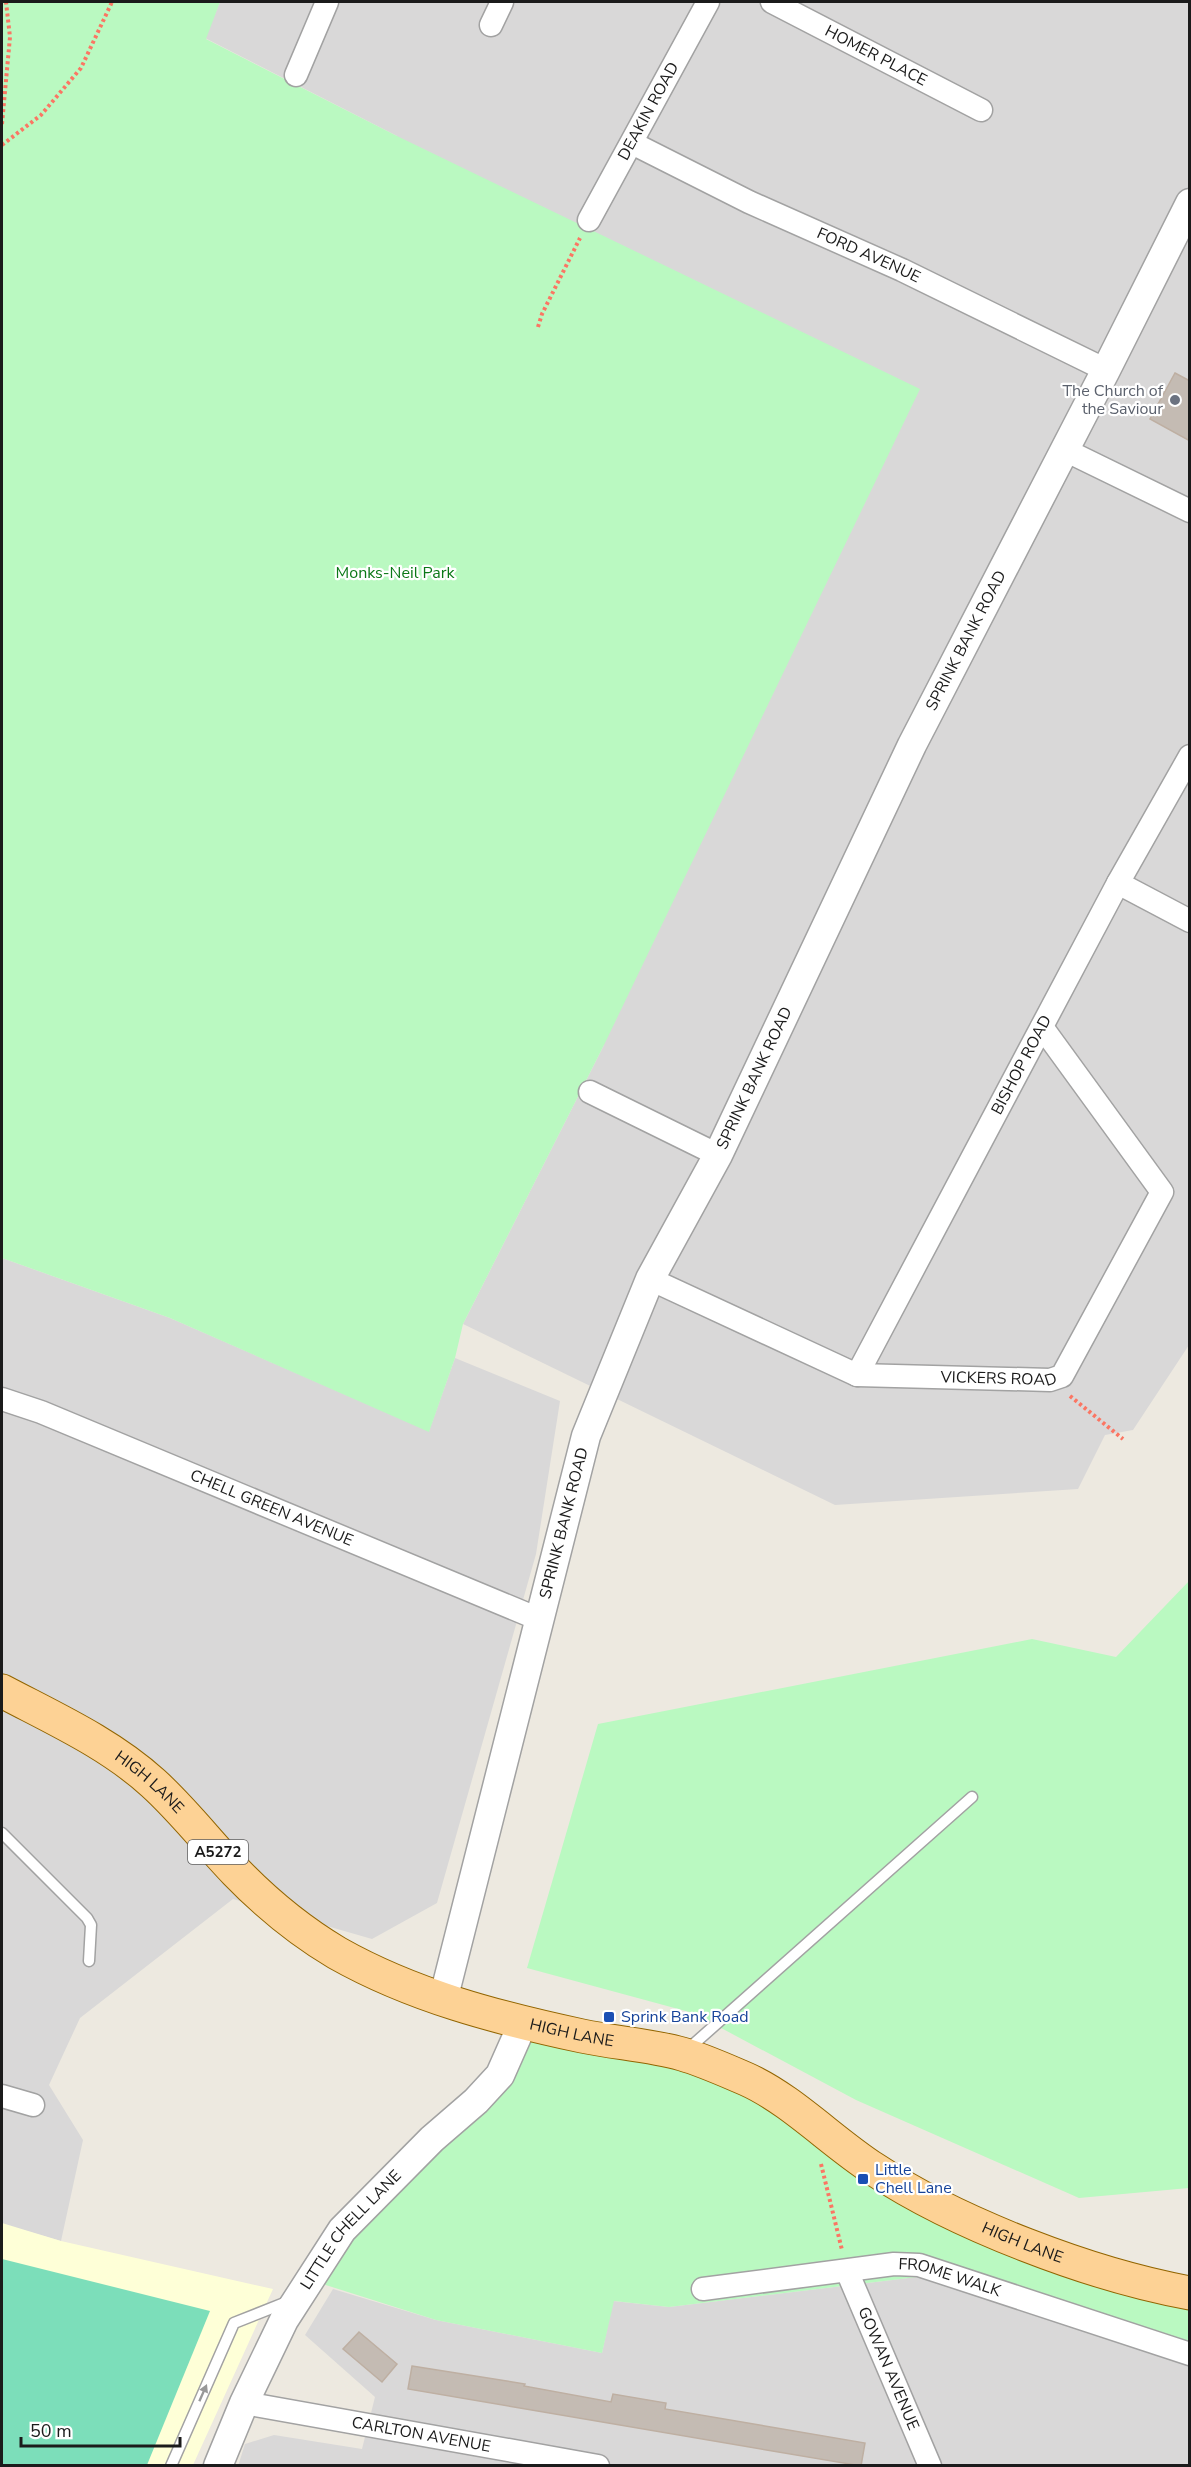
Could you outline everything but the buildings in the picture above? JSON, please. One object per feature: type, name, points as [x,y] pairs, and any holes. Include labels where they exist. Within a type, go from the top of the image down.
[{"type":"main road","name":"HIGH LANE","points":[[2,1691],[96,1741],[149,1779],[178,1806],[236,1872],[272,1906],[302,1930],[338,1953],[443,2000],[523,2023],[683,2054],[750,2080],[820,2128],[873,2169],[948,2210],[1029,2245],[1086,2265],[1190,2293]]},
{"type":"street","points":[[297,75],[327,2]]},
{"type":"street","points":[[491,25],[502,2]]},
{"type":"street","name":"DEAKIN ROAD","points":[[589,220],[708,2]]},
{"type":"street","name":"HOMER PLACE","points":[[772,2],[981,110]]},
{"type":"street","name":"FORD AVENUE","points":[[632,143],[750,202],[902,270],[1106,370]]},
{"type":"street","name":"SPRINK BANK ROAD","points":[[443,2000],[586,1436],[650,1279],[718,1155],[912,745],[1190,203]]},
{"type":"street","points":[[1065,450],[1190,511]]},
{"type":"street","name":"BISHOP ROAD","points":[[857,1375],[1118,883],[1190,756]]},
{"type":"street","points":[[1118,883],[1190,921]]},
{"type":"street","name":"VICKERS ROAD","points":[[650,1279],[857,1375],[1050,1380],[1062,1376],[1162,1192],[1042,1027]]},
{"type":"street","points":[[590,1092],[718,1155]]},
{"type":"street","name":"CHELL GREEN AVENUE","points":[[2,1399],[41,1412],[541,1620]]},
{"type":"street","name":"LITTLE CHELL LANE","points":[[218,2466],[244,2403],[284,2320],[342,2229],[432,2139],[476,2101],[500,2075],[523,2023]]},
{"type":"street","points":[[2,2096],[33,2105]]},
{"type":"street","name":"FROME WALK","points":[[703,2289],[894,2264],[919,2265],[1190,2354]]},
{"type":"street","name":"GOWAN AVENUE","points":[[847,2271],[930,2466]]},
{"type":"street","name":"CARLTON AVENUE","points":[[244,2403],[598,2466]]},
{"type":"lane","points":[[683,2054],[972,1797]]},
{"type":"lane","points":[[2,1833],[87,1918],[91,1925],[89,1961]]},
{"type":"lane","points":[[171,2466],[234,2323],[298,2297]]},
{"type":"path","points":[[2,124],[10,37],[6,2]]},
{"type":"path","points":[[2,145],[41,115],[81,68],[112,2]]},
{"type":"path","points":[[538,327],[542,314],[589,220]]},
{"type":"path","points":[[1050,1380],[1123,1439]]},
{"type":"path","points":[[820,2128],[817,2146],[847,2271]]},
{"type":"shaded area","points":[[220,2],[1189,2],[1189,1345],[1133,1430],[1105,1435],[1078,1489],[835,1505],[463,1324],[604,1045],[397,136],[205,38]]},
{"type":"shaded area","points":[[2,1258],[170,1318],[429,1431],[455,1358],[560,1401],[536,1554],[437,1903],[372,1939],[233,1899],[80,2018],[49,2085],[83,2140],[61,2241],[2,2224]]},
{"type":"shaded area","points":[[2,2223],[61,2241],[273,2289],[193,2465],[2,2465]]},
{"type":"shaded area","points":[[917,2277],[1189,2358],[1189,2465],[238,2466],[245,2444],[274,2435],[362,2449],[375,2397],[305,2335],[333,2289],[436,2320],[602,2353],[613,2301],[669,2307]]},
{"type":"green space","name":"Monks-Neil Park","points":[[2,2],[220,2],[206,39],[397,136],[920,389],[604,1045],[463,1324],[455,1358],[429,1432],[170,1318],[2,1258]]},
{"type":"green space","points":[[1189,1581],[1189,2188],[1079,2198],[856,2100],[693,2013],[527,1968],[598,1724],[1032,1639],[1116,1657]]},
{"type":"green space","points":[[523,2023],[683,2054],[873,2169],[1189,2292],[1189,2358],[917,2277],[669,2307],[614,2301],[602,2353],[436,2320],[310,2280],[432,2139]]},
{"type":"green space","points":[[2,2259],[210,2311],[147,2465],[2,2465]]},
{"type":"place","name":"The Church of the Saviour","points":[[1175,400]]},
{"type":"place","name":"Sprink Bank Road","points":[[609,2017]]},
{"type":"place","name":"Little Chell Lane","points":[[863,2179]]}]
